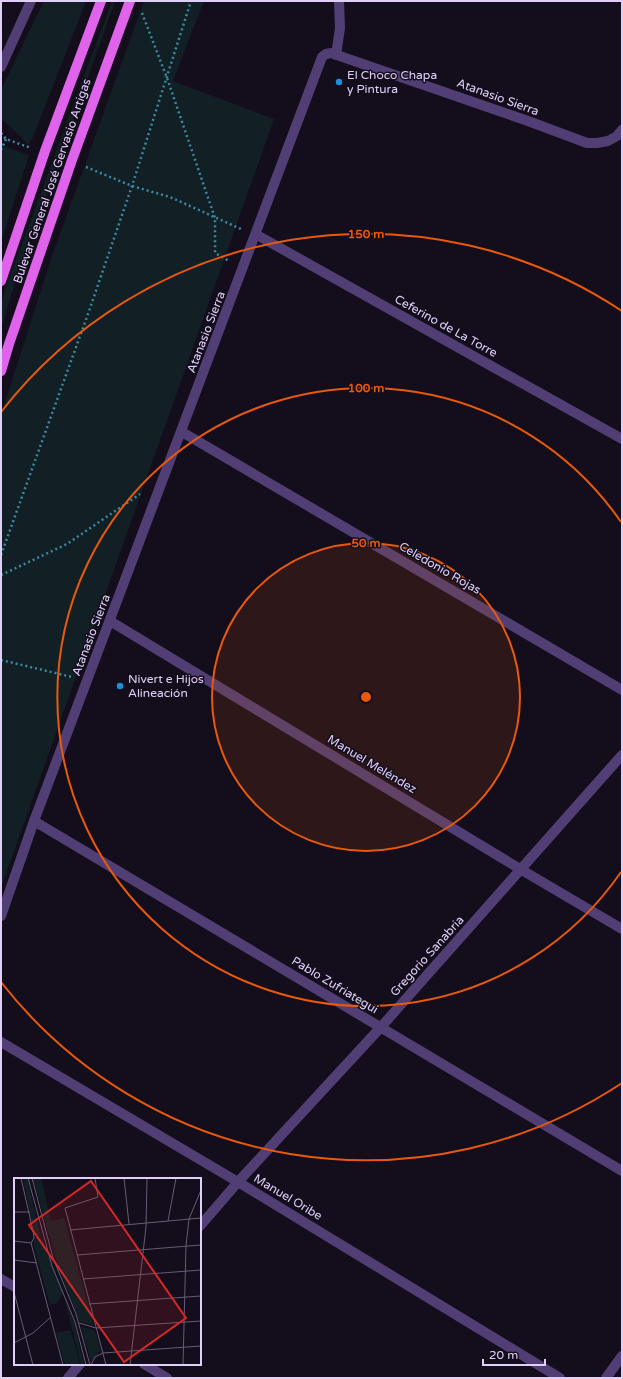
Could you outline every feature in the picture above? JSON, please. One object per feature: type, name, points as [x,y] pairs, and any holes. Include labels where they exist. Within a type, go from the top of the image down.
[{"type":"main road","name":"Bulevar General José Gervasio Artigas","points":[[1,281],[45,151],[100,1]]},
{"type":"main road","name":"Bulevar General José Gervasio Artigas","points":[[1,371],[8,344],[72,160],[130,1]]},
{"type":"street","points":[[1,67],[31,1]]},
{"type":"street","points":[[336,55],[340,28],[340,1]]},
{"type":"street","name":"Atanasio Sierra","points":[[1,916],[34,821],[244,269],[321,59],[324,55],[329,53],[336,55],[513,115],[587,143],[597,144],[608,141],[617,136],[622,130]]},
{"type":"street","name":"Ceferino de La Torre","points":[[256,235],[622,440]]},
{"type":"street","name":"Celedonio Rojas","points":[[182,432],[622,690]]},
{"type":"street","name":"Manuel Meléndez","points":[[110,621],[622,929]]},
{"type":"street","name":"Gregorio Sanabria","points":[[201,1225],[238,1182],[381,1027],[622,755]]},
{"type":"street","name":"Pablo Zufriategui","points":[[34,821],[622,1171]]},
{"type":"street","name":"Manuel Oribe","points":[[1,1042],[238,1182],[560,1378]]},
{"type":"street","points":[[1,1279],[14,1286]]},
{"type":"street","points":[[606,1378],[622,1356]]},
{"type":"street","points":[[68,1378],[79,1365]]},
{"type":"street","points":[[146,1365],[167,1378]]},
{"type":"path","points":[[1,555],[88,314],[132,186],[191,1]]},
{"type":"path","points":[[141,8],[167,78],[215,218],[215,253],[244,269]]},
{"type":"path","points":[[1,133],[6,139],[27,148],[45,151]]},
{"type":"path","points":[[1,150],[6,139]]},
{"type":"path","points":[[72,160],[132,186],[170,197],[256,235]]},
{"type":"path","points":[[1,575],[67,544],[165,477]]},
{"type":"path","points":[[1,660],[41,671],[88,680]]},
{"type":"shaded area","points":[[44,1],[86,1],[33,137],[28,144],[1,118],[1,90]]},
{"type":"shaded area","points":[[112,1],[115,1],[12,292],[1,329],[1,304],[5,290]]},
{"type":"shaded area","points":[[144,1],[204,1],[173,81],[274,119],[1,888],[1,415],[51,259]]},
{"type":"shaded area","points":[[1,145],[29,155],[1,242]]},
{"type":"place","name":"El Choco Chapa y Pintura","points":[[339,82]]},
{"type":"place","name":"Nivert e Hijos Alineación","points":[[120,686]]}]
